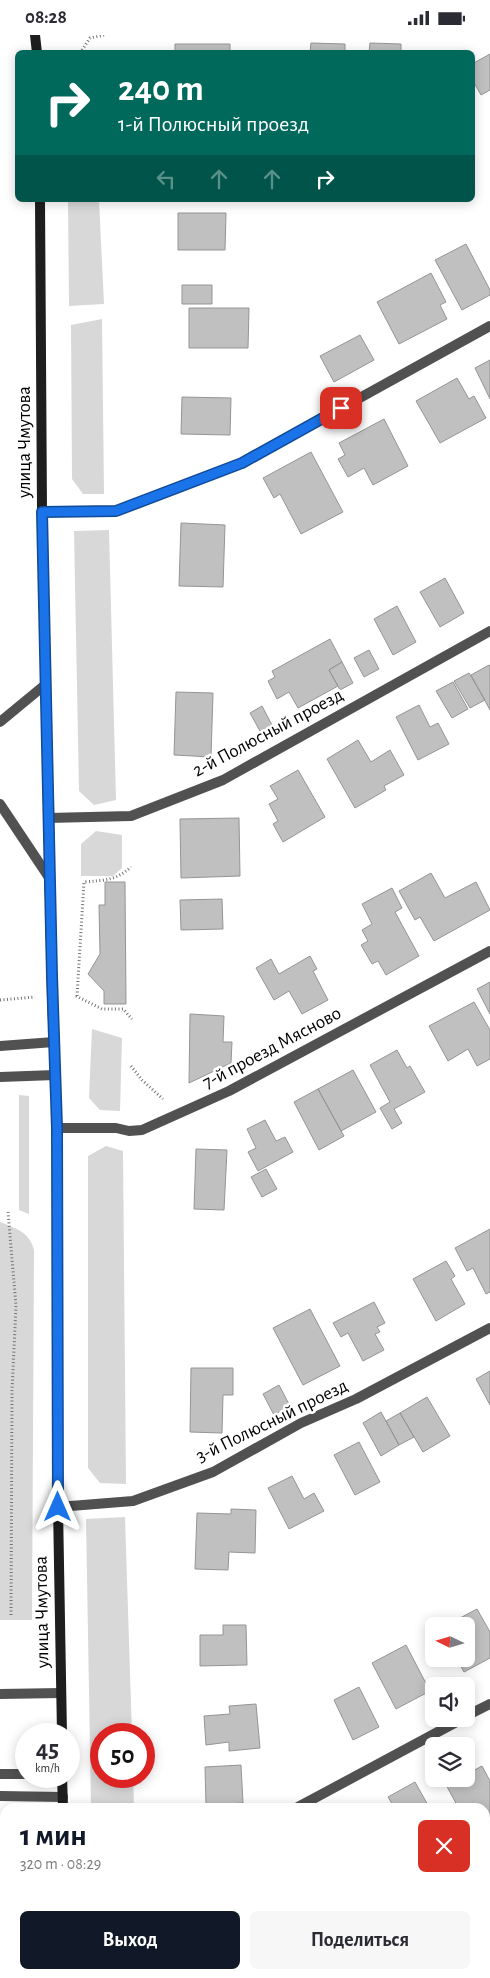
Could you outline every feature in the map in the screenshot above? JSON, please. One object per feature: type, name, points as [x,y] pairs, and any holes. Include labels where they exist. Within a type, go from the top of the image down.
[{"type":"main road","points":[[35,35],[36,50]]},
{"type":"main road","name":"улица Чмутова","points":[[40,202],[42,512],[57,1128],[58,1507],[62,1723]]},
{"type":"main road","points":[[62,1788],[63,1802]]},
{"type":"street","points":[[42,512],[116,511],[242,463],[490,326]]},
{"type":"street","name":"2-й Полюсный проезд","points":[[48,818],[131,817],[223,780],[490,631]]},
{"type":"street","points":[[0,722],[46,685]]},
{"type":"street","points":[[0,804],[50,879]]},
{"type":"street","name":"7-й проезд Мясново","points":[[57,1128],[116,1128],[129,1131],[142,1129],[229,1091],[490,951]]},
{"type":"street","points":[[0,1046],[54,1042]]},
{"type":"street","points":[[0,1077],[55,1075]]},
{"type":"street","name":"3-й Полюсный проезд","points":[[58,1507],[133,1501],[213,1472],[301,1423],[356,1399],[490,1328]]},
{"type":"street","points":[[0,1694],[61,1693]]},
{"type":"street","points":[[475,1711],[490,1703]]},
{"type":"street","points":[[305,1803],[447,1727]]},
{"type":"street","points":[[0,1774],[15,1774]]},
{"type":"street","points":[[0,1796],[63,1802]]},
{"type":"path","points":[[82,50],[90,38],[104,35]]},
{"type":"path","points":[[77,995],[84,882],[115,878],[131,867]]},
{"type":"path","points":[[131,1066],[155,1093],[184,1111]]},
{"type":"path","points":[[8,1212],[16,1306],[12,1391],[11,1616]]},
{"type":"shaded area","points":[[68,202],[99,202],[104,304],[69,306]]},
{"type":"shaded area","points":[[102,319],[104,494],[83,494],[72,479],[71,325]]},
{"type":"shaded area","points":[[109,530],[116,800],[94,805],[79,791],[74,531]]},
{"type":"shaded area","points":[[96,831],[122,835],[122,868],[113,876],[81,876],[81,844]]},
{"type":"shaded area","points":[[92,1029],[122,1038],[120,1111],[100,1110],[89,1098]]},
{"type":"shaded area","points":[[19,1095],[29,1096],[29,1214],[19,1210]]},
{"type":"shaded area","points":[[106,1146],[123,1151],[126,1484],[100,1483],[88,1468],[88,1156]]},
{"type":"shaded area","points":[[0,1222],[21,1231],[29,1239],[34,1250],[32,1620],[0,1620]]},
{"type":"shaded area","points":[[125,1517],[132,1723],[90,1723],[90,1749],[86,1519]]},
{"type":"shaded area","points":[[91,1788],[133,1788],[134,1803],[91,1803]]},
{"type":"building","points":[[311,43],[345,44],[345,50],[310,50]]},
{"type":"building","points":[[370,43],[401,44],[401,50],[369,50]]},
{"type":"building","points":[[175,44],[230,44],[230,50],[175,50]]},
{"type":"building","points":[[490,54],[490,90],[481,95],[475,84],[475,62]]},
{"type":"building","points":[[178,213],[226,213],[225,250],[178,250]]},
{"type":"building","points":[[466,244],[490,290],[490,295],[462,310],[435,260]]},
{"type":"building","points":[[431,273],[446,302],[440,305],[447,319],[399,344],[377,302]]},
{"type":"building","points":[[182,285],[212,285],[212,304],[182,304]]},
{"type":"building","points":[[189,308],[249,308],[248,348],[189,348]]},
{"type":"building","points":[[360,335],[374,360],[334,382],[320,356]]},
{"type":"building","points":[[490,360],[490,399],[475,368]]},
{"type":"building","points":[[457,378],[469,399],[474,396],[486,418],[440,443],[416,401]]},
{"type":"building","points":[[182,397],[231,398],[230,435],[181,434]]},
{"type":"building","points":[[384,419],[408,466],[373,485],[364,468],[348,477],[338,459],[345,455],[339,443]]},
{"type":"building","points":[[311,452],[343,512],[301,534],[280,494],[274,498],[263,478]]},
{"type":"building","points":[[181,523],[225,525],[223,587],[179,586]]},
{"type":"building","points":[[445,578],[464,613],[440,627],[420,592]]},
{"type":"building","points":[[397,606],[416,642],[393,655],[374,619]]},
{"type":"building","points":[[330,639],[342,662],[329,670],[338,686],[298,708],[289,692],[277,699],[268,681],[275,677],[272,671]]},
{"type":"building","points":[[369,650],[379,669],[364,677],[354,658]]},
{"type":"building","points":[[342,662],[353,683],[340,690],[329,670]]},
{"type":"building","points":[[490,666],[490,710],[471,675]]},
{"type":"building","points":[[469,673],[485,700],[470,708],[454,681]]},
{"type":"building","points":[[453,682],[468,709],[452,718],[436,691]]},
{"type":"building","points":[[176,692],[213,693],[211,757],[174,755]]},
{"type":"building","points":[[419,705],[430,727],[438,723],[449,744],[418,760],[396,717]]},
{"type":"building","points":[[262,706],[272,725],[260,731],[250,713]]},
{"type":"building","points":[[358,740],[371,762],[390,750],[404,775],[384,786],[386,790],[355,808],[327,759]]},
{"type":"building","points":[[298,770],[325,817],[283,842],[273,824],[278,821],[269,804],[278,799],[270,786]]},
{"type":"building","points":[[239,818],[240,876],[181,878],[180,819]]},
{"type":"building","points":[[431,873],[445,898],[476,882],[490,910],[434,941],[420,917],[415,920],[399,891]]},
{"type":"building","points":[[105,882],[125,882],[126,1004],[104,1004],[104,991],[88,974],[100,954],[99,905],[105,905]]},
{"type":"building","points":[[392,888],[402,908],[395,912],[419,956],[386,975],[378,961],[372,964],[361,945],[368,941],[362,930],[372,924],[362,904]]},
{"type":"building","points":[[222,899],[223,929],[181,930],[180,900]]},
{"type":"building","points":[[310,956],[317,969],[313,971],[328,1000],[302,1014],[289,991],[274,1000],[256,968],[271,959],[279,974]]},
{"type":"building","points":[[490,982],[490,1014],[477,989]]},
{"type":"building","points":[[474,1002],[490,1030],[490,1059],[477,1066],[468,1049],[448,1061],[429,1026]]},
{"type":"building","points":[[190,1014],[224,1016],[223,1042],[232,1042],[231,1063],[189,1083]]},
{"type":"building","points":[[397,1050],[407,1068],[410,1066],[425,1092],[394,1109],[402,1123],[392,1129],[380,1108],[390,1102],[370,1065]]},
{"type":"building","points":[[353,1070],[376,1112],[341,1131],[318,1089]]},
{"type":"building","points":[[318,1089],[344,1136],[319,1150],[294,1102]]},
{"type":"building","points":[[265,1120],[276,1141],[285,1137],[293,1152],[258,1171],[248,1152],[256,1148],[247,1129]]},
{"type":"building","points":[[196,1149],[227,1150],[224,1210],[194,1209]]},
{"type":"building","points":[[266,1169],[277,1189],[262,1197],[251,1177]]},
{"type":"building","points":[[490,1229],[490,1292],[486,1294],[473,1268],[467,1271],[455,1248]]},
{"type":"building","points":[[446,1261],[455,1276],[451,1279],[465,1304],[436,1321],[413,1279]]},
{"type":"building","points":[[374,1302],[385,1323],[377,1327],[380,1332],[375,1334],[384,1350],[363,1361],[348,1333],[341,1337],[333,1323]]},
{"type":"building","points":[[310,1309],[340,1366],[303,1385],[273,1328]]},
{"type":"building","points":[[191,1368],[233,1368],[233,1395],[223,1395],[222,1433],[190,1432]]},
{"type":"building","points":[[490,1371],[490,1405],[476,1379]]},
{"type":"building","points":[[279,1385],[290,1406],[274,1415],[263,1394]]},
{"type":"building","points":[[427,1397],[450,1436],[423,1452],[400,1413]]},
{"type":"building","points":[[381,1412],[399,1445],[381,1456],[363,1423]]},
{"type":"building","points":[[400,1413],[414,1437],[399,1445],[386,1421]]},
{"type":"building","points":[[359,1442],[380,1482],[355,1495],[334,1455]]},
{"type":"building","points":[[292,1476],[304,1499],[314,1493],[324,1511],[289,1529],[268,1488]]},
{"type":"building","points":[[231,1509],[256,1510],[255,1553],[229,1552],[228,1570],[195,1569],[197,1513],[231,1514]]},
{"type":"building","points":[[477,1609],[490,1632],[490,1658],[475,1666],[475,1617],[462,1617]]},
{"type":"building","points":[[223,1625],[246,1625],[247,1665],[200,1666],[200,1635],[223,1635]]},
{"type":"building","points":[[406,1645],[425,1681],[425,1694],[396,1709],[372,1663]]},
{"type":"building","points":[[461,1667],[473,1667],[464,1672]]},
{"type":"building","points":[[359,1687],[379,1727],[353,1740],[334,1700]]},
{"type":"building","points":[[256,1704],[260,1748],[229,1751],[229,1742],[206,1745],[204,1716],[230,1714],[229,1706]]},
{"type":"building","points":[[241,1765],[243,1803],[206,1803],[205,1767]]},
{"type":"building","points":[[482,1766],[490,1781],[490,1803],[456,1803],[447,1787],[475,1787],[475,1770]]},
{"type":"building","points":[[415,1782],[427,1803],[392,1803],[388,1797]]},
{"type":"route","points":[[58,1507],[57,1128],[42,512],[116,511],[242,463],[341,408]]}]
